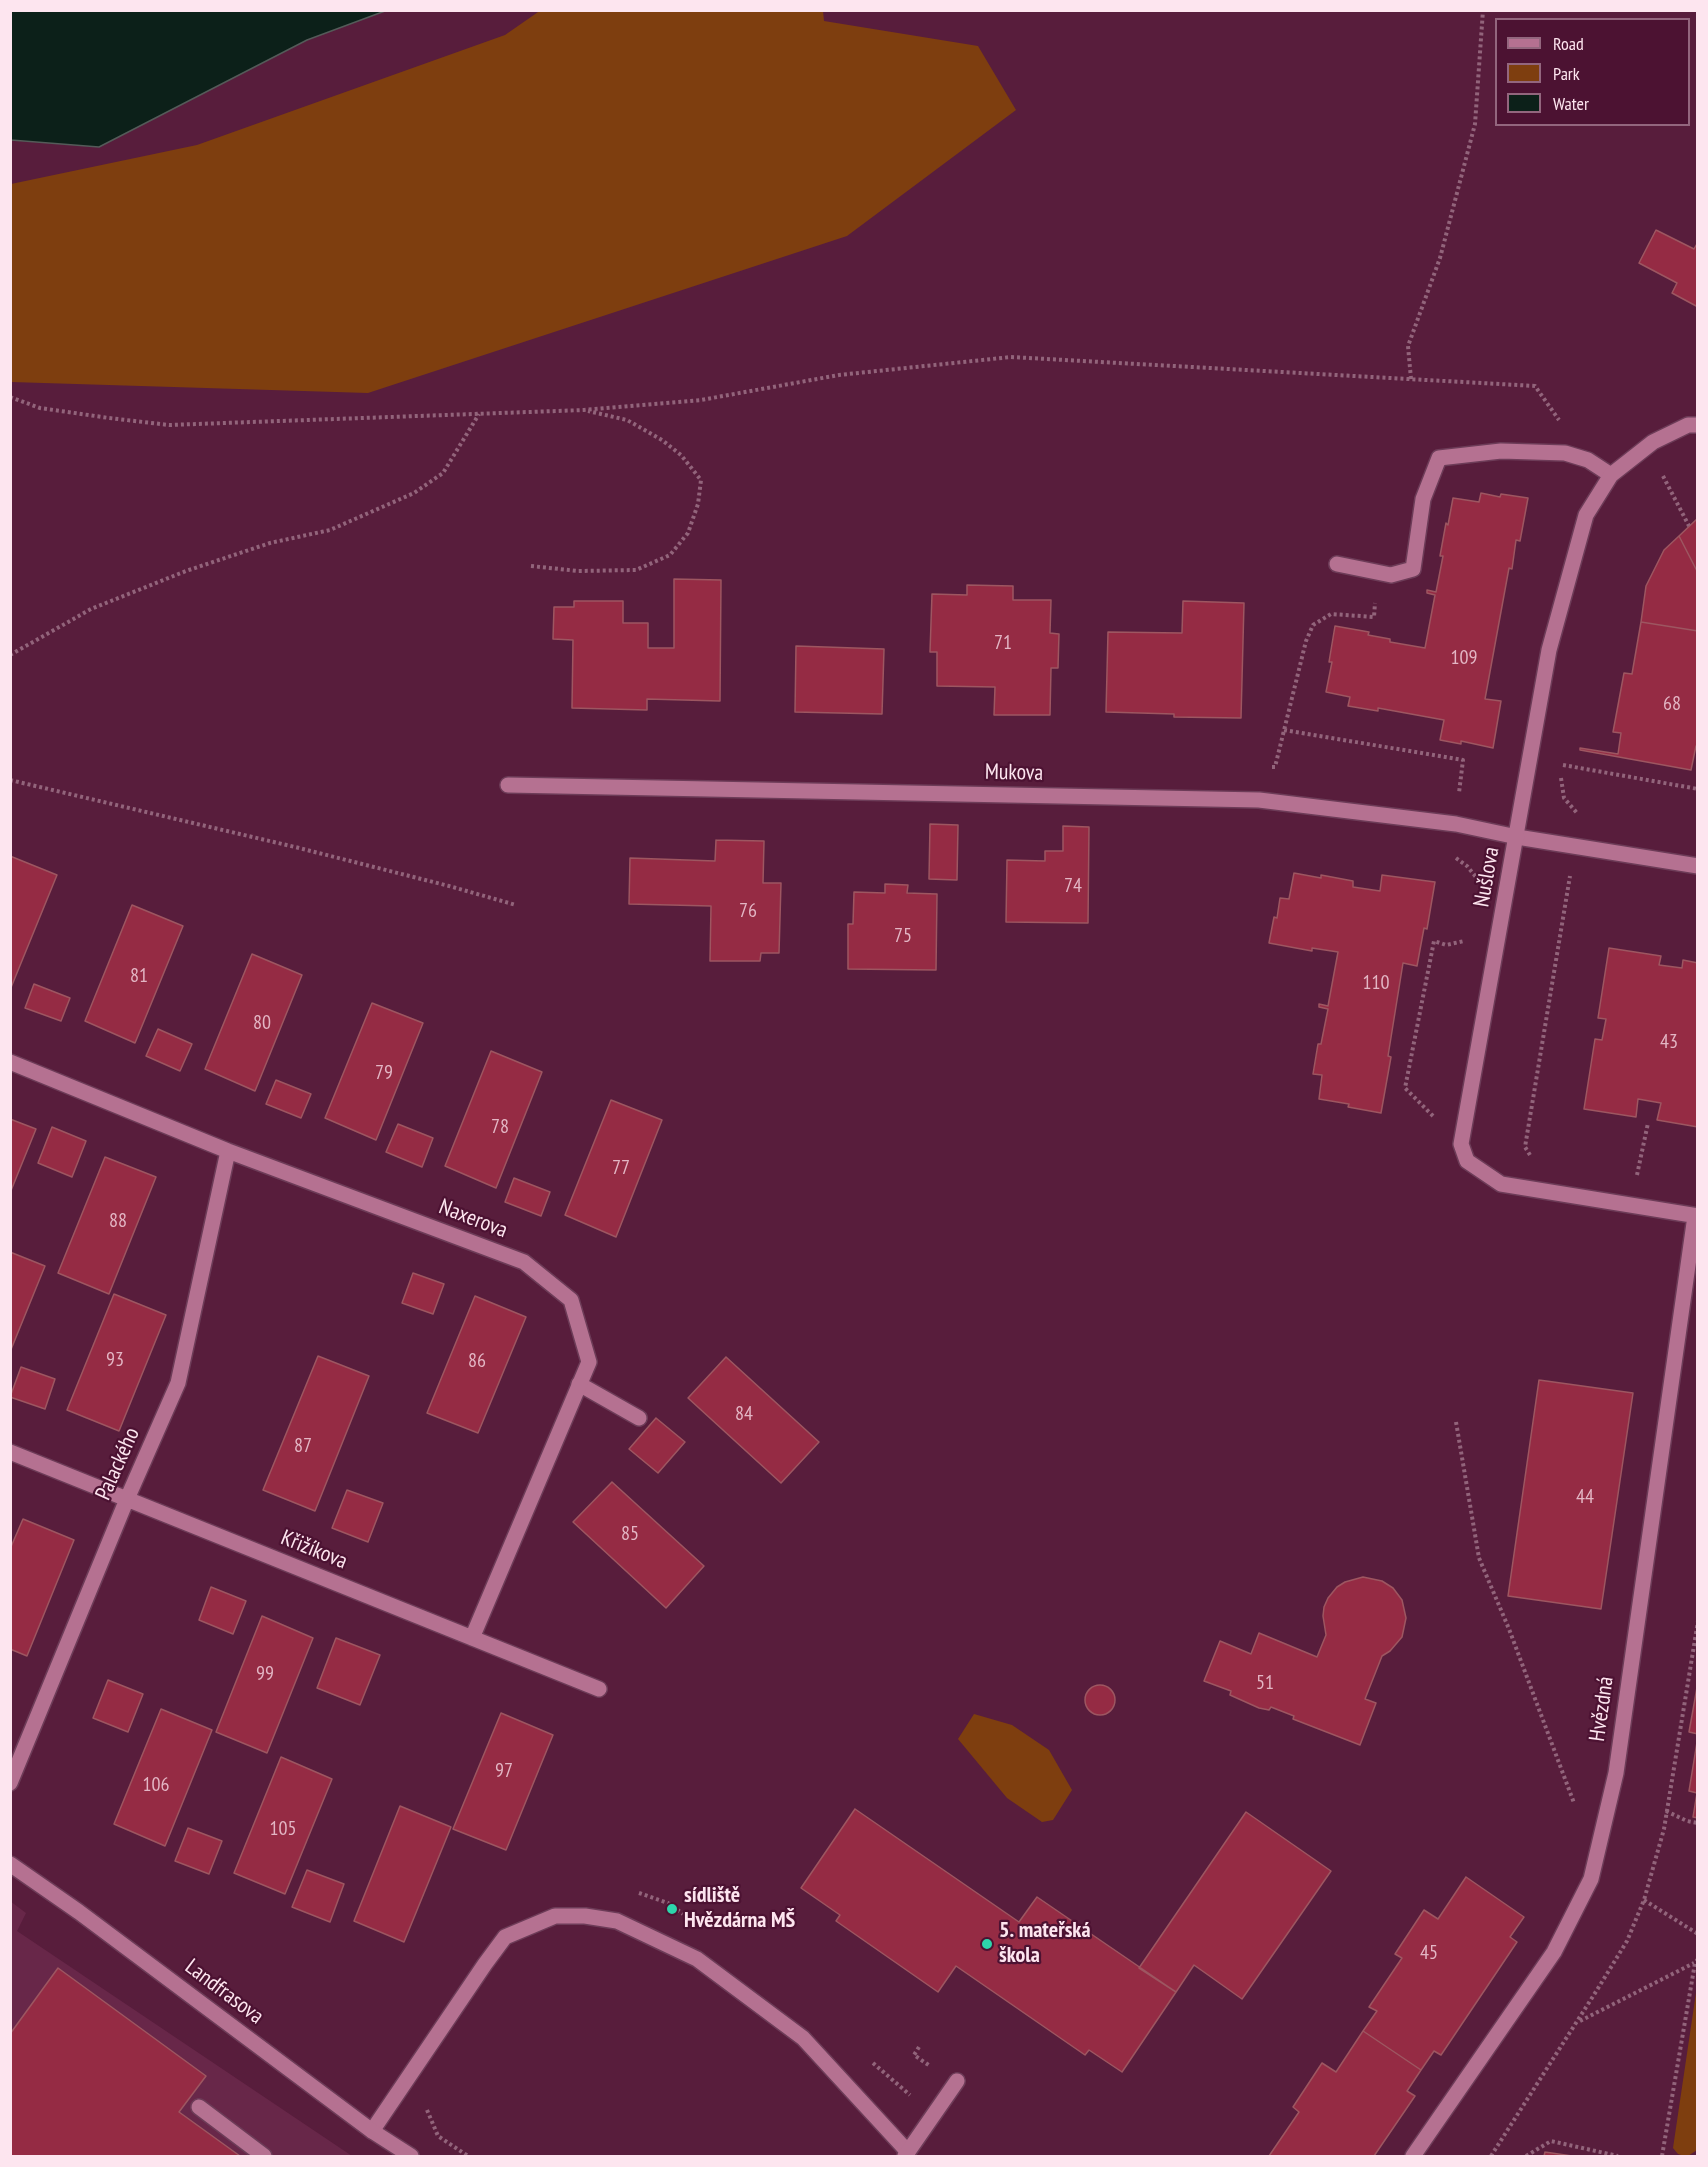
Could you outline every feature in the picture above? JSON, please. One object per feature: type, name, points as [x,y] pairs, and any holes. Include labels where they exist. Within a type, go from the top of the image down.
[{"type":"street","name":"Nušlova","points":[[1461,1144],[1549,650],[1586,514],[1611,475],[1653,442],[1688,425],[1698,425]]},
{"type":"street","points":[[1337,564],[1391,574],[1413,569],[1423,499],[1439,458],[1501,451],[1566,453],[1588,460],[1611,475]]},
{"type":"street","name":"Mukova","points":[[507,785],[1259,800],[1456,824],[1517,837],[1698,866]]},
{"type":"street","name":"Naxerova","points":[[10,1062],[228,1151],[524,1262],[571,1300],[589,1362],[472,1638]]},
{"type":"street","points":[[1461,1144],[1467,1161],[1501,1184],[1696,1216]]},
{"type":"street","name":"Palackého","points":[[10,1783],[127,1499],[178,1383],[228,1151]]},
{"type":"street","name":"Hvězdná","points":[[1413,2157],[1554,1952],[1591,1879],[1616,1773],[1696,1216]]},
{"type":"street","points":[[579,1384],[639,1418]]},
{"type":"street","name":"Křižíkova","points":[[10,1452],[599,1689]]},
{"type":"street","name":"Landfrasova","points":[[10,1864],[79,1912],[372,2131],[411,2157]]},
{"type":"street","points":[[372,2131],[505,1937],[555,1916],[585,1916],[616,1921],[697,1959],[803,2038],[906,2154],[957,2081]]},
{"type":"street","points":[[199,2107],[264,2157]]},
{"type":"path","points":[[1411,379],[1408,346],[1440,258],[1475,124],[1483,10]]},
{"type":"path","points":[[10,397],[40,408],[169,425],[584,410],[701,400],[838,375],[1011,357],[1535,386],[1559,419],[1566,453]]},
{"type":"path","points":[[531,566],[578,571],[636,570],[670,555],[688,533],[698,504],[700,480],[681,455],[662,440],[627,420],[584,410]]},
{"type":"path","points":[[10,655],[92,609],[186,571],[270,543],[330,530],[414,493],[444,473],[479,414]]},
{"type":"path","points":[[1661,472],[1689,526]]},
{"type":"path","points":[[1378,572],[1374,617],[1331,614],[1313,625],[1306,641],[1284,730],[1463,760],[1451,855],[1475,874],[1479,885]]},
{"type":"path","points":[[1530,1156],[1525,1147],[1576,846],[1579,816],[1564,798],[1561,780],[1563,765],[1698,789]]},
{"type":"path","points":[[10,780],[295,847],[516,905]]},
{"type":"path","points":[[1461,1144],[1404,1088],[1434,941],[1446,945],[1466,941]]},
{"type":"path","points":[[1636,1177],[1648,1123]]},
{"type":"path","points":[[1456,1422],[1479,1558],[1509,1629],[1575,1806]]},
{"type":"path","points":[[1493,2157],[1627,1941],[1644,1900],[1664,1829],[1698,1621]]},
{"type":"path","points":[[1666,1811],[1687,1821],[1698,1823]]},
{"type":"path","points":[[629,1891],[668,1904],[687,1916]]},
{"type":"path","points":[[1644,1900],[1698,1934]]},
{"type":"path","points":[[1578,2021],[1696,1961]]},
{"type":"path","points":[[1662,2157],[1696,1961]]},
{"type":"path","points":[[919,2047],[914,2055],[936,2070]]},
{"type":"path","points":[[864,2056],[916,2100]]},
{"type":"path","points":[[400,2090],[426,2104],[427,2115],[438,2136],[468,2157]]},
{"type":"path","points":[[1526,2157],[1551,2141],[1618,2157]]},
{"type":"shaded area","points":[[10,1901],[26,1913],[17,1931],[352,2156],[11,2156]]},
{"type":"green space","points":[[541,10],[823,11],[824,21],[978,46],[1016,110],[847,236],[368,393],[11,382],[11,184],[197,145],[505,35]]},
{"type":"green space","points":[[974,1714],[1012,1725],[1049,1750],[1072,1790],[1053,1820],[1042,1822],[1007,1798],[958,1739]]},
{"type":"green space","points":[[1697,1986],[1697,2150],[1684,2156],[1678,2154],[1673,2148]]},
{"type":"water","points":[[10,11],[385,11],[307,40],[99,147],[11,140]]},
{"type":"building","points":[[1656,230],[1694,249],[1698,242],[1698,307],[1672,293],[1677,283],[1639,263]]},
{"type":"building","points":[[1481,493],[1500,497],[1501,494],[1528,498],[1520,541],[1516,540],[1512,569],[1509,568],[1485,699],[1501,701],[1493,748],[1461,741],[1461,744],[1440,740],[1444,720],[1378,708],[1378,711],[1348,706],[1350,697],[1326,692],[1332,662],[1329,662],[1335,626],[1369,632],[1368,635],[1390,639],[1390,642],[1425,648],[1435,595],[1427,593],[1427,590],[1436,592],[1443,556],[1440,556],[1453,498],[1479,502]]},
{"type":"building","points":[[1698,518],[1698,573],[1679,536]]},
{"type":"building","points":[[1679,536],[1698,573],[1698,631],[1641,622],[1646,586],[1664,550]]},
{"type":"building","points":[[674,579],[721,580],[720,701],[647,699],[647,710],[572,708],[573,640],[553,639],[554,607],[574,607],[574,601],[623,601],[623,623],[648,623],[648,648],[674,648]]},
{"type":"building","points":[[967,585],[1013,586],[1013,600],[1051,600],[1050,633],[1059,634],[1058,668],[1051,668],[1050,715],[994,715],[995,687],[937,686],[937,652],[930,652],[932,594],[967,595]]},
{"type":"building","points":[[1183,601],[1244,603],[1241,718],[1174,717],[1174,714],[1106,712],[1108,632],[1182,633]]},
{"type":"building","points":[[1641,622],[1698,631],[1698,746],[1696,746],[1691,770],[1580,750],[1580,748],[1618,754],[1621,733],[1613,732],[1624,673],[1632,674]]},
{"type":"building","points":[[796,646],[884,649],[882,714],[795,712]]},
{"type":"building","points":[[930,824],[958,825],[957,880],[929,879]]},
{"type":"building","points":[[1063,826],[1089,827],[1088,923],[1006,922],[1007,860],[1045,861],[1045,851],[1063,851]]},
{"type":"building","points":[[716,840],[764,841],[763,883],[781,883],[779,953],[761,953],[760,961],[710,961],[711,906],[629,904],[630,858],[715,861]]},
{"type":"building","points":[[10,856],[57,875],[10,990]]},
{"type":"building","points":[[1294,873],[1353,881],[1353,887],[1380,891],[1382,875],[1435,882],[1427,929],[1424,928],[1417,966],[1403,963],[1381,1113],[1319,1099],[1322,1075],[1313,1074],[1318,1044],[1321,1044],[1328,1009],[1319,1007],[1319,1004],[1328,1006],[1338,952],[1312,948],[1312,951],[1269,943],[1274,917],[1277,918],[1280,898],[1289,899]]},
{"type":"building","points":[[885,884],[908,885],[907,893],[937,894],[936,970],[848,969],[848,924],[853,924],[854,892],[885,893]]},
{"type":"building","points":[[132,905],[183,926],[135,1043],[85,1021]]},
{"type":"building","points":[[1609,948],[1661,956],[1659,965],[1682,968],[1683,960],[1698,963],[1698,1127],[1657,1120],[1661,1103],[1638,1099],[1636,1117],[1584,1109],[1595,1039],[1602,1040],[1606,1019],[1598,1018]]},
{"type":"building","points":[[252,954],[302,975],[255,1091],[205,1069]]},
{"type":"building","points":[[34,984],[70,998],[61,1021],[25,1008]]},
{"type":"building","points":[[372,1003],[423,1023],[376,1140],[325,1118]]},
{"type":"building","points":[[158,1029],[192,1044],[180,1071],[146,1056]]},
{"type":"building","points":[[491,1051],[542,1072],[496,1188],[445,1166]]},
{"type":"building","points":[[276,1080],[311,1094],[301,1118],[266,1104]]},
{"type":"building","points":[[611,1100],[662,1120],[616,1237],[565,1215]]},
{"type":"building","points":[[10,1119],[36,1129],[10,1193]]},
{"type":"building","points":[[398,1124],[433,1138],[422,1167],[386,1152]]},
{"type":"building","points":[[52,1127],[86,1141],[72,1177],[38,1163]]},
{"type":"building","points":[[105,1157],[156,1177],[109,1294],[58,1273]]},
{"type":"building","points":[[514,1178],[550,1192],[541,1216],[505,1202]]},
{"type":"building","points":[[10,1252],[45,1266],[10,1352]]},
{"type":"building","points":[[413,1273],[444,1284],[433,1314],[402,1303]]},
{"type":"building","points":[[114,1294],[166,1315],[119,1431],[67,1410]]},
{"type":"building","points":[[475,1296],[526,1317],[478,1433],[427,1413]]},
{"type":"building","points":[[318,1356],[369,1376],[315,1511],[263,1490]]},
{"type":"building","points":[[726,1357],[819,1442],[781,1483],[688,1398]]},
{"type":"building","points":[[21,1367],[55,1379],[45,1409],[10,1397]]},
{"type":"building","points":[[1539,1380],[1633,1393],[1601,1609],[1508,1596]]},
{"type":"building","points":[[656,1418],[685,1442],[658,1473],[629,1449]]},
{"type":"building","points":[[612,1482],[704,1566],[666,1608],[573,1522]]},
{"type":"building","points":[[347,1490],[383,1503],[368,1542],[332,1528]]},
{"type":"building","points":[[23,1519],[74,1540],[27,1656],[10,1649],[10,1549]]},
{"type":"building","points":[[1363,1577],[1382,1581],[1393,1588],[1402,1600],[1406,1618],[1402,1637],[1390,1651],[1382,1656],[1365,1699],[1376,1703],[1360,1745],[1293,1719],[1294,1716],[1271,1707],[1269,1710],[1259,1708],[1230,1695],[1231,1691],[1204,1681],[1220,1641],[1251,1654],[1259,1633],[1317,1657],[1326,1635],[1323,1616],[1328,1598],[1337,1587],[1345,1582]]},
{"type":"building","points":[[211,1587],[246,1601],[233,1634],[199,1620]]},
{"type":"building","points":[[262,1616],[313,1638],[267,1753],[216,1732]]},
{"type":"building","points":[[336,1638],[380,1655],[360,1705],[317,1688]]},
{"type":"building","points":[[108,1680],[143,1694],[128,1732],[93,1718]]},
{"type":"building","points":[[1698,1682],[1698,1734],[1689,1732]]},
{"type":"building","points":[[1100,1685],[1111,1689],[1115,1700],[1111,1711],[1100,1715],[1089,1711],[1085,1700],[1089,1689]]},
{"type":"building","points":[[161,1709],[212,1730],[165,1846],[114,1824]]},
{"type":"building","points":[[501,1713],[553,1735],[506,1850],[453,1829]]},
{"type":"building","points":[[1698,1736],[1698,1818],[1693,1817],[1697,1793],[1689,1791]]},
{"type":"building","points":[[281,1757],[332,1779],[285,1894],[234,1873]]},
{"type":"building","points":[[400,1806],[451,1827],[404,1942],[354,1921]]},
{"type":"building","name":"5. mateřská škola","points":[[855,1809],[1019,1922],[1037,1897],[1176,1992],[1122,2072],[1089,2050],[1085,2055],[956,1966],[938,1992],[836,1921],[840,1915],[801,1888]]},
{"type":"building","points":[[1246,1812],[1331,1871],[1242,1999],[1194,1965],[1176,1992],[1139,1968]]},
{"type":"building","points":[[188,1828],[222,1841],[209,1874],[175,1861]]},
{"type":"building","points":[[307,1870],[344,1884],[330,1922],[292,1907]]},
{"type":"building","points":[[1466,1877],[1524,1917],[1510,1937],[1517,1942],[1441,2055],[1434,2051],[1421,2070],[1363,2031],[1377,2011],[1369,2007],[1402,1958],[1395,1954],[1424,1910],[1438,1919]]},
{"type":"building","points":[[58,1968],[206,2076],[179,2112],[240,2156],[10,2156],[10,2034]]},
{"type":"building","points":[[1363,2031],[1421,2070],[1407,2091],[1415,2096],[1374,2156],[1269,2156],[1299,2112],[1293,2107],[1322,2063],[1336,2072]]},
{"type":"building","points":[[1545,2152],[1572,2156],[1544,2156]]},
{"type":"place","name":"sídliště Hvězdárna MŠ","points":[[672,1909]]},
{"type":"place","name":"5. mateřská škola","points":[[987,1944]]}]
